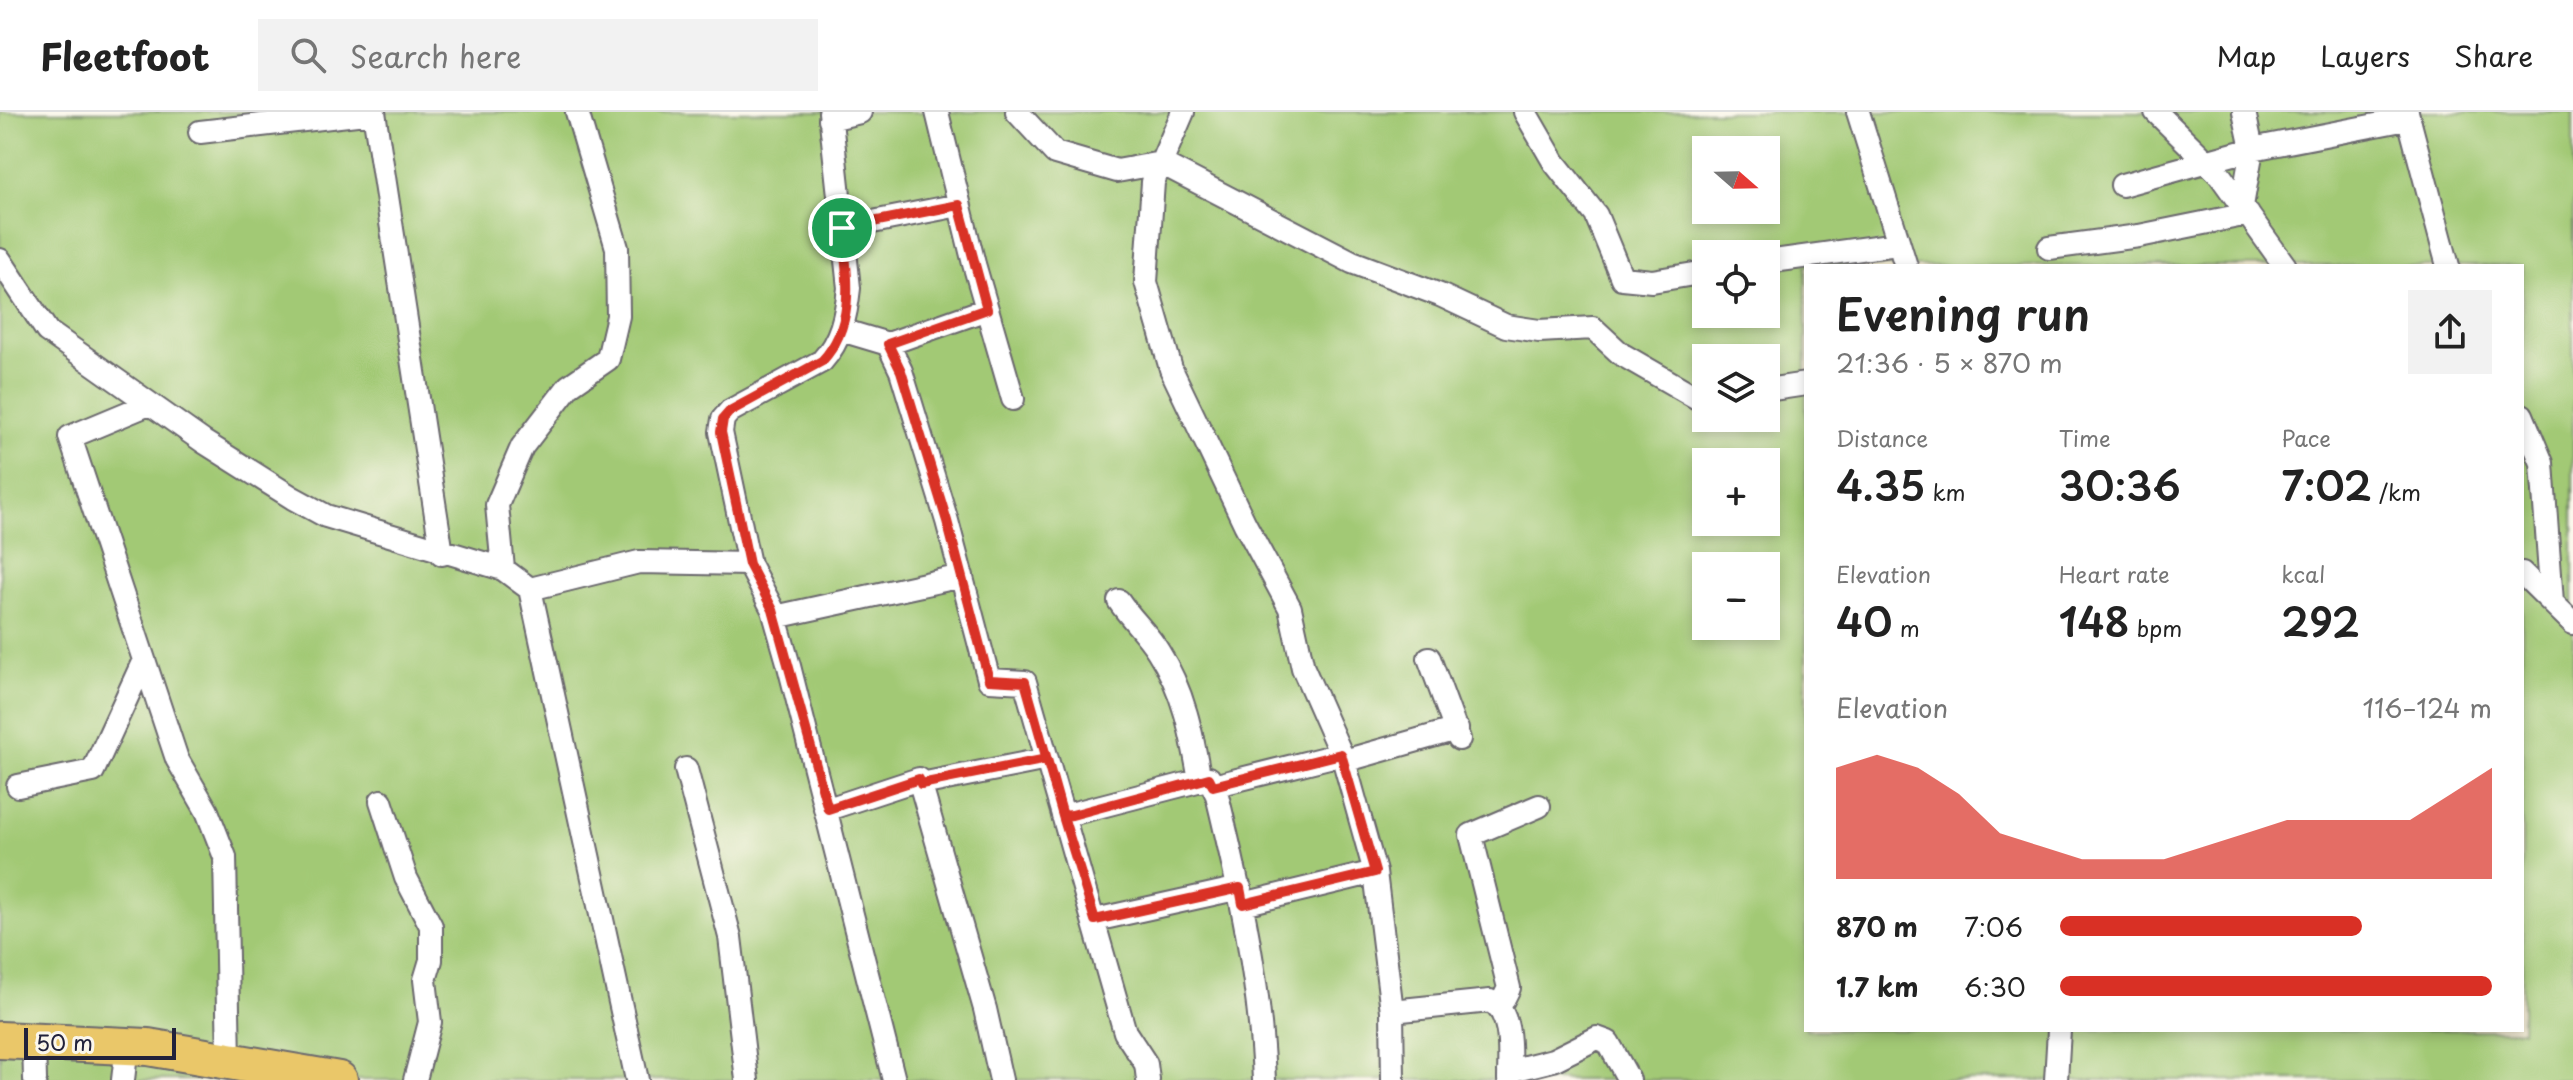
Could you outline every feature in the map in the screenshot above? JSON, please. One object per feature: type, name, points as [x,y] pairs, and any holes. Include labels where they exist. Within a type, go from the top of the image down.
[{"type":"main road","points":[[17,1041],[125,1063],[229,1061],[339,1080]]},
{"type":"street","points":[[200,132],[374,112],[442,554]]},
{"type":"street","points":[[503,569],[497,505],[522,447],[569,386],[608,359],[618,316],[617,248],[577,112]]},
{"type":"street","points":[[860,112],[830,115],[849,288],[841,330],[833,349],[822,361],[730,411],[723,419],[721,432],[749,564],[775,617],[828,809],[894,1080]]},
{"type":"street","points":[[937,112],[959,205],[1013,399]]},
{"type":"street","points":[[1017,112],[1055,153],[1117,171],[1161,163],[1352,262],[1440,295],[1506,326],[1539,331],[1593,328],[1621,354],[1692,395]]},
{"type":"street","points":[[1183,112],[1153,182],[1146,282],[1171,369],[1239,511],[1290,608],[1303,668],[1342,757],[1375,872],[1392,1011],[1393,1080]]},
{"type":"street","points":[[1525,112],[1554,162],[1596,215],[1622,278],[1652,281],[1692,274]]},
{"type":"street","points":[[1858,112],[1905,264]]},
{"type":"street","points":[[2156,112],[2209,163],[2284,264]]},
{"type":"street","points":[[2244,112],[2252,149],[2245,210]]},
{"type":"street","points":[[2122,185],[2357,120],[2407,116],[2447,264]]},
{"type":"street","points":[[842,228],[959,205]]},
{"type":"street","points":[[2049,248],[2139,236],[2245,210]]},
{"type":"street","points":[[1780,260],[1897,244]]},
{"type":"street","points":[[0,260],[47,331],[149,404],[326,516],[442,554],[503,569],[530,589],[637,1080]]},
{"type":"street","points":[[841,330],[888,344],[987,309]]},
{"type":"street","points":[[888,344],[901,371],[962,576],[989,680],[1025,682],[1125,1032],[1146,1064],[1148,1080]]},
{"type":"street","points":[[1780,388],[1804,384]]},
{"type":"street","points":[[149,404],[70,437],[177,759],[207,811],[225,857],[229,1061]]},
{"type":"street","points":[[2524,420],[2542,463],[2552,602]]},
{"type":"street","points":[[530,589],[639,562],[749,564]]},
{"type":"street","points":[[2524,575],[2573,623]]},
{"type":"street","points":[[775,617],[962,576]]},
{"type":"street","points":[[1119,601],[1156,648],[1178,685],[1191,726],[1242,896],[1262,1020],[1264,1080]]},
{"type":"street","points":[[1063,816],[1206,783],[1458,734],[1429,658]]},
{"type":"street","points":[[18,786],[93,771],[144,660]]},
{"type":"street","points":[[921,784],[1047,759]]},
{"type":"street","points":[[686,769],[730,937],[747,1080]]},
{"type":"street","points":[[828,809],[919,779],[985,1009],[1001,1080]]},
{"type":"street","points":[[381,801],[406,878],[431,926],[431,960],[425,980],[430,1022],[415,1080]]},
{"type":"street","points":[[1500,1006],[1509,988],[1471,835],[1539,806]]},
{"type":"street","points":[[1095,920],[1375,872]]},
{"type":"street","points":[[1392,1011],[1490,1001],[1500,1006],[1506,1019],[1509,1075],[1553,1060],[1597,1038],[1608,1042],[1629,1080]]},
{"type":"street","points":[[2056,1080],[2059,1032]]},
{"type":"street","points":[[17,1041],[35,1080]]},
{"type":"green space","points":[[0,112],[2573,112],[2573,1080],[0,1080]]},
{"type":"route","points":[[842,228],[849,288],[846,318],[833,349],[822,361],[730,411],[723,419],[721,432],[749,564],[773,610],[828,809],[919,779],[921,784],[1047,759],[1063,816],[1209,778],[1213,786],[1341,754],[1375,872],[1243,904],[1240,888],[1095,920],[1063,816],[1025,682],[989,680],[947,521],[901,371],[888,344],[987,309],[959,205],[842,228]]}]
